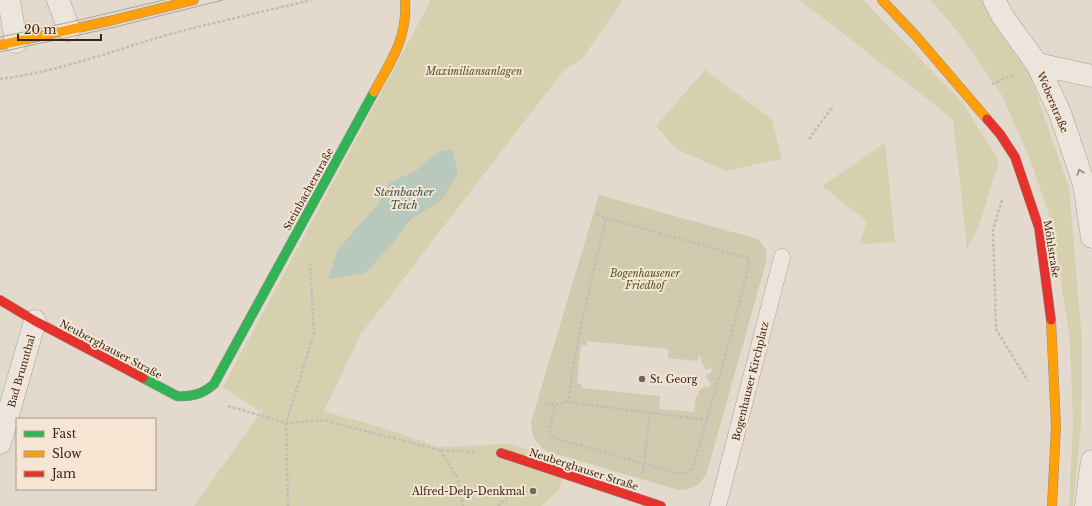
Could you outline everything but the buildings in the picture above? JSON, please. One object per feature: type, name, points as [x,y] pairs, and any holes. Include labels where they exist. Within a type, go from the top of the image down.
[{"type":"street","points":[[9,0],[8,43],[194,0]]},
{"type":"street","points":[[58,0],[69,30]]},
{"type":"street","name":"Steinbacherstraße","points":[[194,396],[202,393],[214,384],[398,46],[404,34],[406,24],[406,0]]},
{"type":"street","name":"Möhlstraße","points":[[882,0],[968,94],[1000,134],[1015,158],[1038,228],[1052,327],[1056,427],[1052,506]]},
{"type":"street","name":"Weberstraße","points":[[994,0],[1002,16],[1037,64],[1060,113],[1084,184],[1092,237]]},
{"type":"street","points":[[1037,64],[1092,76]]},
{"type":"street","name":"Neuberghauser Straße","points":[[0,300],[35,321],[169,393],[185,397],[194,396]]},
{"type":"street","name":"Bad Brunnthal","points":[[0,443],[35,321]]},
{"type":"street","name":"Neuberghauser Straße","points":[[501,453],[661,506]]},
{"type":"street","points":[[1086,506],[1092,461]]},
{"type":"lane","name":"Bogenhauser Kirchplatz","points":[[718,506],[782,257]]},
{"type":"path","points":[[0,79],[21,77],[170,34],[311,0]]},
{"type":"path","points":[[968,94],[1037,64]]},
{"type":"path","points":[[809,139],[833,106]]},
{"type":"path","points":[[555,405],[550,426],[551,434],[555,438],[680,474],[688,472],[694,467],[749,266],[748,259],[744,257],[597,215]]},
{"type":"path","points":[[566,402],[569,398],[580,330],[606,218]]},
{"type":"path","points":[[993,230],[996,329],[1028,382]]},
{"type":"path","points":[[288,506],[286,423],[314,334],[310,257]]},
{"type":"path","points":[[194,396],[286,423],[323,420],[440,450],[501,453]]},
{"type":"path","points":[[546,402],[555,405],[566,402],[707,420]]},
{"type":"path","points":[[644,464],[650,412]]},
{"type":"path","points":[[440,450],[458,477],[463,506]]},
{"type":"green space","name":"Maximiliansanlagen","points":[[431,0],[623,0],[582,59],[564,70],[361,334],[324,411],[386,429],[439,447],[510,444],[567,462],[559,490],[541,506],[194,506],[261,412],[223,387]]},
{"type":"green space","points":[[800,0],[863,0],[962,102],[999,161],[978,228],[967,248],[953,119]]},
{"type":"green space","points":[[931,0],[986,0],[1024,58],[1069,188],[1082,340],[1081,424],[1073,506],[1069,506],[1073,426],[1070,340],[1052,223],[1028,154],[1001,94],[957,31]]},
{"type":"green space","points":[[705,70],[772,119],[782,159],[726,171],[676,149],[656,126]]},
{"type":"green space","points":[[885,143],[895,242],[860,244],[867,221],[822,186]]},
{"type":"green space","name":"Bogenhausener Friedhof","points":[[599,195],[754,238],[763,245],[766,250],[766,262],[707,472],[699,484],[679,490],[548,452],[537,443],[532,432],[531,422]],"holes":[[[587,341],[669,349],[668,358],[698,361],[698,356],[701,356],[701,361],[706,370],[711,368],[712,372],[706,375],[708,381],[711,383],[710,387],[705,386],[698,391],[699,394],[696,397],[694,412],[659,409],[660,396],[581,388],[582,384],[577,383],[581,345],[586,346]]]},
{"type":"water","name":"Steinbacher Teich","points":[[452,149],[458,173],[443,199],[411,219],[393,243],[365,273],[328,279],[338,249],[379,203],[389,183],[417,170],[438,152]]},
{"type":"tram line","points":[[0,37],[164,0]]},
{"type":"tram line","points":[[0,52],[111,28],[223,0]]},
{"type":"traffic: fast","points":[[143,378],[177,396],[197,394],[214,384],[374,92]]},
{"type":"traffic: slow","points":[[0,45],[109,21],[194,0]]},
{"type":"traffic: slow","points":[[374,92],[392,59],[401,37],[404,26],[405,0]]},
{"type":"traffic: slow","points":[[882,0],[916,36],[987,119]]},
{"type":"traffic: slow","points":[[1051,320],[1056,427],[1052,506]]},
{"type":"traffic: jam","points":[[987,119],[1000,134],[1015,157],[1039,228],[1051,320]]},
{"type":"traffic: jam","points":[[0,300],[35,321],[143,378]]},
{"type":"traffic: jam","points":[[501,453],[661,506]]},
{"type":"place","name":"St. Georg","points":[[642,379]]},
{"type":"place","name":"Alfred-Delp-Denkmal","points":[[533,491]]}]
